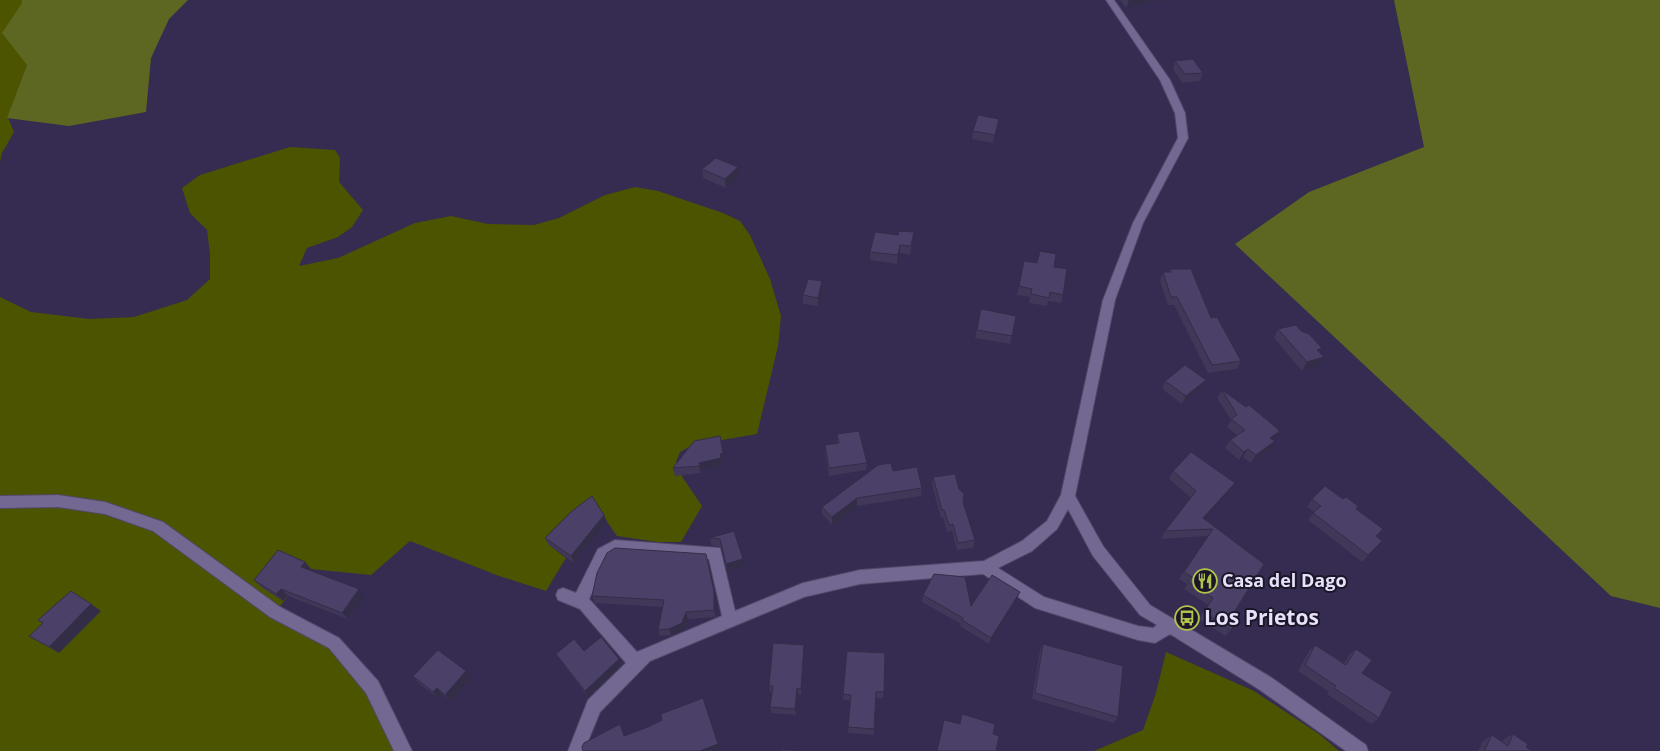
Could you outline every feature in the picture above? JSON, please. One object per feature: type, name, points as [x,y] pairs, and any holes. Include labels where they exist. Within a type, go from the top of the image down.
[{"type":"street","points":[[576,751],[594,706],[644,656],[803,590],[860,577],[985,567],[1027,546],[1052,525],[1068,496],[1109,300],[1138,223],[1183,138],[1180,113],[1165,80],[1110,0]]},
{"type":"street","points":[[1068,496],[1098,551],[1145,610],[1266,684],[1360,751]]},
{"type":"street","points":[[0,502],[58,501],[106,508],[158,526],[275,612],[334,643],[372,687],[397,741],[404,751]]},
{"type":"street","points":[[580,602],[603,554],[615,546],[715,553],[730,620]]},
{"type":"street","points":[[985,567],[1040,603],[1138,633],[1155,636],[1169,625]]},
{"type":"street","points":[[563,595],[585,604],[637,663]]},
{"type":"green space","points":[[0,0],[22,0],[27,65],[8,118],[14,132],[2,153],[0,162]]},
{"type":"green space","points":[[22,0],[188,0],[169,19],[151,58],[146,112],[69,126],[7,118],[27,65],[2,33],[22,3]]},
{"type":"green space","points":[[1394,0],[1660,0],[1660,608],[1611,596],[1235,244],[1309,192],[1424,147]]},
{"type":"green space","points":[[290,147],[335,150],[340,158],[339,182],[363,210],[352,227],[338,237],[307,248],[299,266],[338,258],[415,223],[451,216],[488,224],[534,225],[559,218],[605,195],[635,187],[658,191],[723,213],[740,221],[750,235],[770,279],[781,316],[778,346],[757,434],[693,445],[680,452],[676,462],[683,478],[702,506],[681,542],[658,542],[617,536],[606,520],[549,545],[566,558],[546,591],[499,576],[410,541],[371,575],[311,569],[275,612],[334,643],[404,751],[0,751],[0,297],[31,312],[90,319],[134,317],[187,300],[210,279],[210,254],[207,230],[190,213],[182,188],[200,175]]},
{"type":"green space","points":[[1166,652],[1254,691],[1319,734],[1339,751],[1094,751],[1143,730],[1156,693]]},
{"type":"building","points":[[1193,59],[1203,73],[1185,74],[1175,61]]},
{"type":"building","points":[[978,115],[999,119],[995,135],[973,131]]},
{"type":"building","points":[[716,158],[738,167],[725,179],[702,169]]},
{"type":"building","points":[[899,231],[914,232],[911,246],[900,245],[898,255],[870,252],[875,232],[898,235]]},
{"type":"building","points":[[1040,251],[1056,254],[1054,267],[1067,269],[1063,295],[1050,292],[1049,298],[1031,294],[1032,289],[1019,286],[1024,261],[1037,263]]},
{"type":"building","points":[[1170,269],[1191,269],[1211,318],[1217,317],[1241,361],[1212,365],[1177,297],[1171,297],[1163,272],[1171,272]]},
{"type":"building","points":[[808,279],[822,281],[818,298],[803,295]]},
{"type":"building","points":[[981,309],[1016,316],[1012,336],[977,330]]},
{"type":"building","points":[[1296,325],[1301,331],[1309,334],[1322,348],[1317,350],[1324,357],[1307,362],[1278,329]]},
{"type":"building","points":[[1185,365],[1206,380],[1186,396],[1165,381]]},
{"type":"building","points":[[1222,390],[1246,407],[1249,405],[1280,431],[1270,438],[1275,441],[1256,455],[1248,449],[1244,452],[1230,440],[1245,430],[1231,419],[1237,415]]},
{"type":"building","points":[[859,431],[867,463],[829,468],[825,445],[839,443],[837,434]]},
{"type":"building","points":[[720,436],[723,453],[720,454],[721,458],[699,463],[700,466],[673,468],[694,441]]},
{"type":"building","points":[[1191,452],[1235,483],[1203,518],[1264,564],[1233,614],[1238,618],[1231,630],[1204,612],[1213,598],[1188,582],[1192,577],[1184,572],[1213,529],[1165,531],[1196,491],[1173,471]]},
{"type":"building","points":[[891,463],[893,471],[917,467],[922,488],[857,498],[832,517],[822,507],[878,465]]},
{"type":"building","points":[[955,474],[959,489],[964,494],[963,502],[975,540],[958,543],[953,524],[949,525],[944,510],[942,510],[933,477]]},
{"type":"building","points":[[1325,486],[1343,499],[1346,497],[1358,506],[1356,509],[1383,529],[1376,536],[1382,541],[1368,555],[1313,513],[1321,506],[1312,499]]},
{"type":"building","points":[[592,496],[604,515],[571,556],[545,538],[572,511]]},
{"type":"building","points":[[734,531],[743,559],[726,564],[720,539],[710,538]]},
{"type":"building","points":[[615,548],[706,554],[714,591],[714,610],[686,612],[682,623],[669,629],[658,630],[664,600],[592,596],[597,573],[607,553]]},
{"type":"building","points":[[278,550],[305,562],[301,567],[359,589],[342,613],[281,589],[276,594],[254,580]]},
{"type":"building","points":[[934,574],[965,577],[971,606],[992,575],[1020,592],[991,638],[962,620],[963,618],[923,595]]},
{"type":"building","points":[[71,591],[91,604],[49,647],[29,636],[43,623],[38,620]]},
{"type":"building","points":[[601,637],[619,659],[585,691],[556,654],[574,639],[584,651]]},
{"type":"building","points":[[773,643],[804,645],[801,689],[797,688],[795,709],[770,707],[773,686],[769,686]]},
{"type":"building","points":[[1043,644],[1123,666],[1118,717],[1035,693]]},
{"type":"building","points":[[1315,645],[1346,665],[1356,649],[1372,660],[1362,673],[1392,692],[1379,718],[1334,688],[1336,686],[1305,665]]},
{"type":"building","points":[[438,650],[466,671],[445,695],[437,688],[433,692],[413,676]]},
{"type":"building","points":[[847,651],[885,653],[884,692],[876,692],[874,729],[848,727],[851,695],[843,694]]},
{"type":"building","points":[[703,698],[718,744],[700,751],[583,751],[584,743],[620,724],[624,736],[662,720],[661,714]]},
{"type":"building","points":[[962,714],[995,724],[993,734],[999,736],[996,751],[937,751],[944,720],[960,724]]},
{"type":"building","points":[[1513,734],[1528,744],[1526,747],[1532,751],[1484,751],[1492,735],[1508,746]]},
{"type":"building","points":[[781,749],[803,751],[781,751]]},
{"type":"place","name":"Casa del Dago","points":[[1205,581]]},
{"type":"place","name":"Los Prietos","points":[[1187,618]]}]
